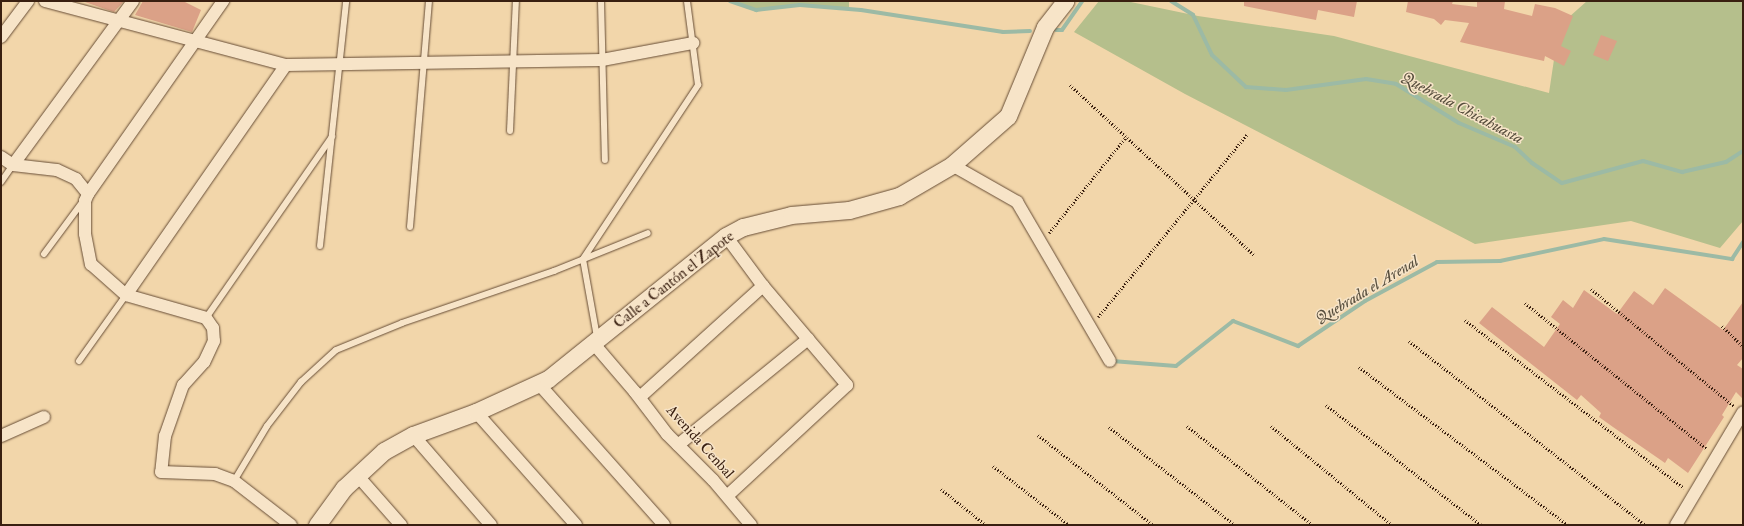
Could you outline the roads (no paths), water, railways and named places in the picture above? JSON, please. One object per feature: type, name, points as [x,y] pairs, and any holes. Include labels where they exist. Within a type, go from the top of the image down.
[{"type":"street","points":[[1,37],[28,1]]},
{"type":"street","points":[[45,1],[196,43],[286,65],[602,60],[693,43]]},
{"type":"street","points":[[13,165],[120,22],[133,1]]},
{"type":"street","points":[[223,1],[196,43],[88,194],[85,201],[85,234],[91,264],[126,295],[206,318],[213,328],[214,341],[204,362],[183,385],[165,436],[161,472],[215,474],[234,481],[291,525]]},
{"type":"street","name":"Calle a Cantón el Zapote","points":[[318,525],[357,474],[384,451],[413,435],[476,412],[539,384],[596,343],[726,236],[743,227],[791,215],[849,210],[899,196],[952,165],[1008,116],[1045,26],[1065,1]]},
{"type":"street","points":[[126,295],[286,65]]},
{"type":"street","points":[[1,157],[13,165],[57,170],[76,179],[88,194]]},
{"type":"street","points":[[952,165],[1017,202],[1110,361]]},
{"type":"street","points":[[726,236],[763,286],[847,385],[727,496]]},
{"type":"street","points":[[640,397],[763,286]]},
{"type":"street","points":[[678,445],[808,338]]},
{"type":"street","name":"Avenida Cenbal","points":[[596,343],[678,445],[727,496],[751,525]]},
{"type":"street","points":[[539,384],[664,525]]},
{"type":"street","points":[[476,412],[576,525]]},
{"type":"street","points":[[1676,525],[1743,412]]},
{"type":"street","points":[[1,436],[44,417]]},
{"type":"street","points":[[413,435],[492,525]]},
{"type":"street","points":[[357,474],[401,525]]},
{"type":"lane","points":[[320,246],[333,136],[346,1]]},
{"type":"lane","points":[[410,227],[429,1]]},
{"type":"lane","points":[[510,131],[516,1]]},
{"type":"lane","points":[[600,1],[605,160]]},
{"type":"lane","points":[[596,343],[583,259],[698,84],[687,1]]},
{"type":"lane","points":[[206,318],[333,136]]},
{"type":"lane","points":[[1,182],[13,165]]},
{"type":"lane","points":[[44,254],[88,194]]},
{"type":"lane","points":[[234,481],[272,419],[301,382],[336,350],[402,323],[583,259],[648,233]]},
{"type":"lane","points":[[79,361],[126,295]]},
{"type":"waterway","name":"Quebrada Chicahuasta","points":[[730,1],[756,10],[800,5],[861,10],[1003,32],[1030,31]]},
{"type":"waterway","name":"Quebrada Chicahuasta","points":[[1056,30],[1062,30],[1082,1]]},
{"type":"waterway","name":"Quebrada Chicahuasta","points":[[1171,1],[1193,15],[1212,55],[1246,87],[1286,90],[1366,79],[1396,84],[1459,123],[1515,147],[1532,163],[1562,183],[1643,161],[1682,172],[1726,162],[1743,151]]},
{"type":"waterway","name":"Quebrada el Arenal","points":[[1112,361],[1176,366],[1233,321],[1298,346],[1365,301],[1437,262],[1500,261],[1604,239],[1732,259],[1743,242]]}]
